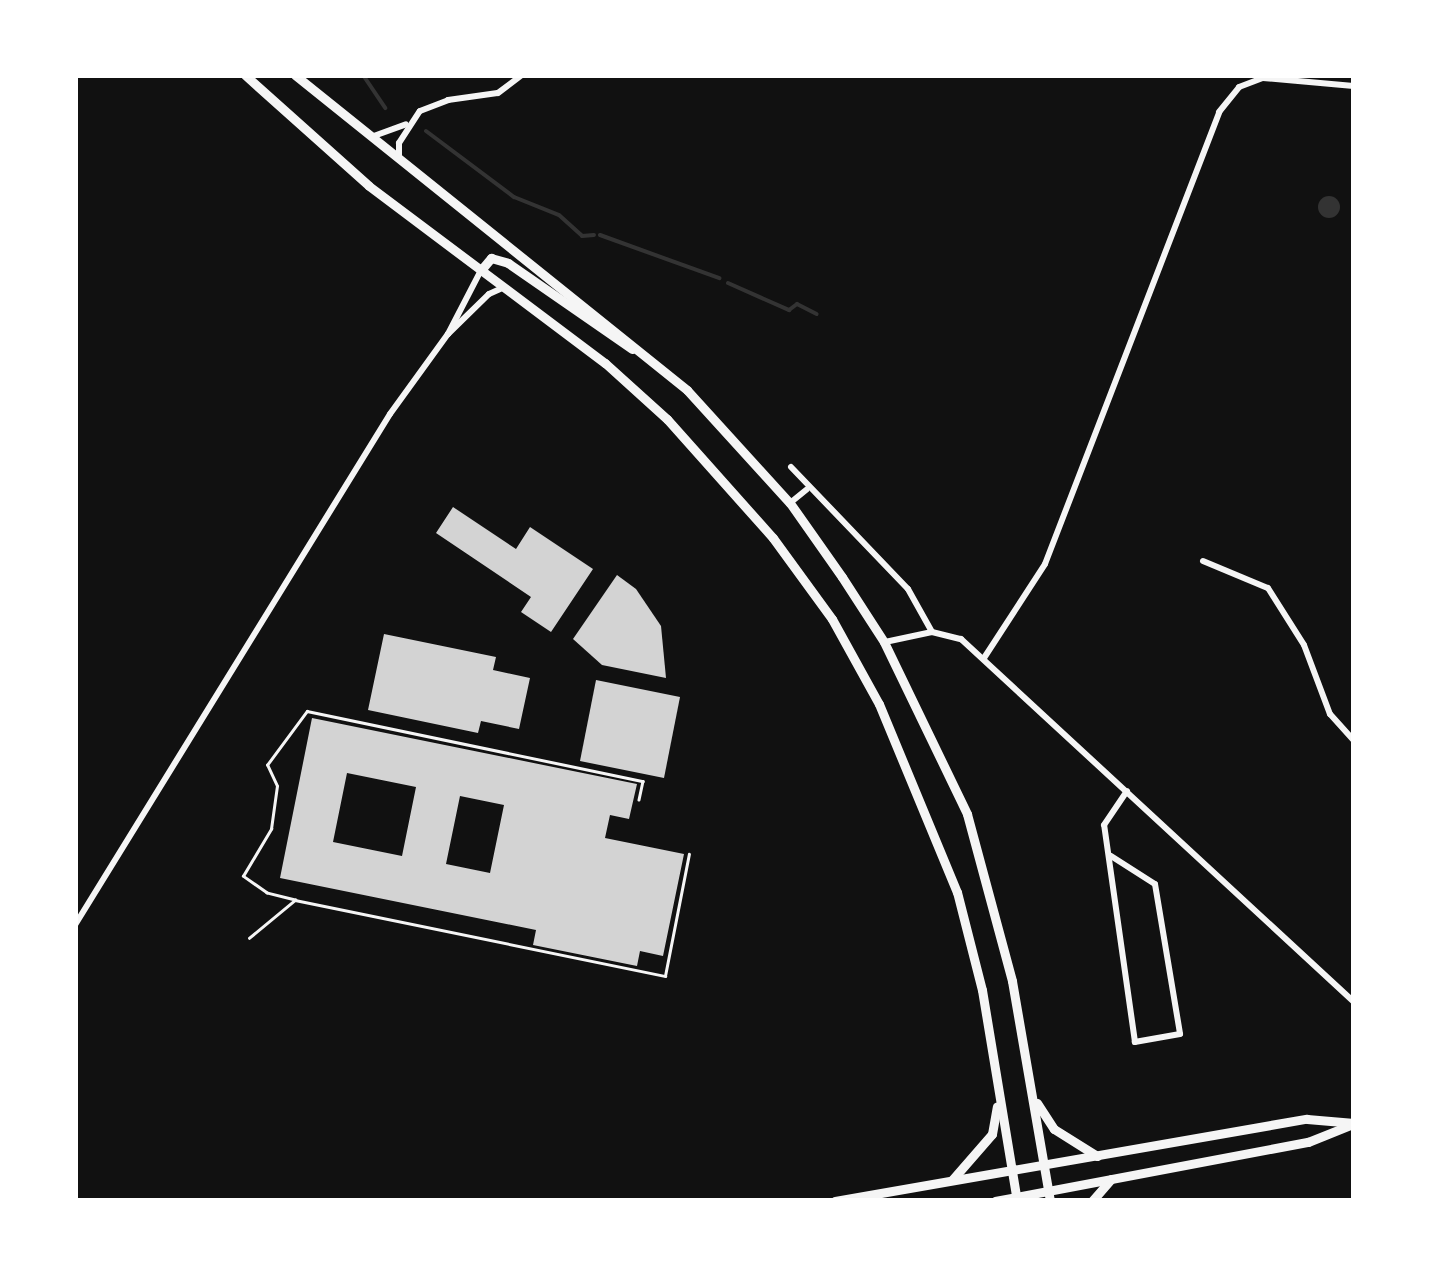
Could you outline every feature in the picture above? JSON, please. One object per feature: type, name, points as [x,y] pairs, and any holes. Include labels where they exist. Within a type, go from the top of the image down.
[{"type":"main road","points":[[245,75],[369,186],[505,287],[667,419],[774,538],[832,619],[879,704],[957,892],[1016,1199]]},
{"type":"main road","points":[[295,75],[648,357],[730,432],[790,502],[884,642],[959,793],[978,849],[1033,1098],[1050,1196]]},
{"type":"main road","points":[[481,270],[491,258],[508,263],[610,338],[648,357]]},
{"type":"main road","points":[[1033,1098],[1054,1129],[1097,1156]]},
{"type":"main road","points":[[952,1180],[992,1134],[999,1099]]},
{"type":"main road","points":[[835,1201],[1307,1119],[1354,1123]]},
{"type":"main road","points":[[995,1201],[1050,1196],[1111,1179],[1308,1142],[1354,1123]]},
{"type":"main road","points":[[1092,1201],[1111,1179]]},
{"type":"street","points":[[370,137],[411,121],[448,100],[498,93],[522,75]]},
{"type":"street","points":[[984,658],[1045,564],[1219,112],[1240,87],[1263,78],[1354,86]]},
{"type":"street","points":[[399,159],[398,143],[411,121]]},
{"type":"street","points":[[75,925],[390,414],[448,334],[481,270]]},
{"type":"street","points":[[448,334],[489,294],[505,287]]},
{"type":"street","points":[[790,467],[806,490],[908,588],[932,632]]},
{"type":"street","points":[[790,502],[806,490]]},
{"type":"street","points":[[1203,561],[1268,588],[1304,645],[1330,714],[1354,740]]},
{"type":"street","points":[[884,642],[932,632],[961,639],[1354,1002]]},
{"type":"street","points":[[1112,856],[1155,884],[1180,1034],[1134,1042],[1108,878],[1112,856],[1106,814],[1127,791]]},
{"type":"path","points":[[640,800],[643,781],[308,711],[267,765],[278,786],[271,830],[244,876],[267,893],[296,900],[665,976],[689,854]]},
{"type":"path","points":[[249,938],[296,900]]},
{"type":"shaded area","points":[[1329,196],[1337,199],[1337,215],[1329,218],[1321,215],[1318,207],[1321,199]]},
{"type":"building","points":[[453,507],[516,549],[530,527],[593,569],[551,632],[521,612],[531,597],[436,533]]},
{"type":"building","points":[[617,575],[636,589],[661,626],[666,678],[602,665],[573,639]]},
{"type":"building","points":[[384,634],[496,657],[493,670],[530,678],[519,729],[481,721],[478,733],[368,710]]},
{"type":"building","points":[[596,680],[680,697],[664,778],[580,761]]},
{"type":"building","points":[[312,718],[637,784],[629,819],[610,815],[605,838],[684,854],[663,956],[640,951],[637,966],[533,945],[536,930],[280,878]],"holes":[[[347,773],[416,787],[402,856],[333,842]],[[460,796],[504,805],[490,873],[446,864]]]},
{"type":"waterway","points":[[363,75],[385,108]]},
{"type":"waterway","points":[[426,131],[514,197],[559,215],[582,236],[594,235]]},
{"type":"waterway","points":[[600,235],[719,278]]},
{"type":"waterway","points":[[728,283],[789,310],[797,304],[817,314]]}]
